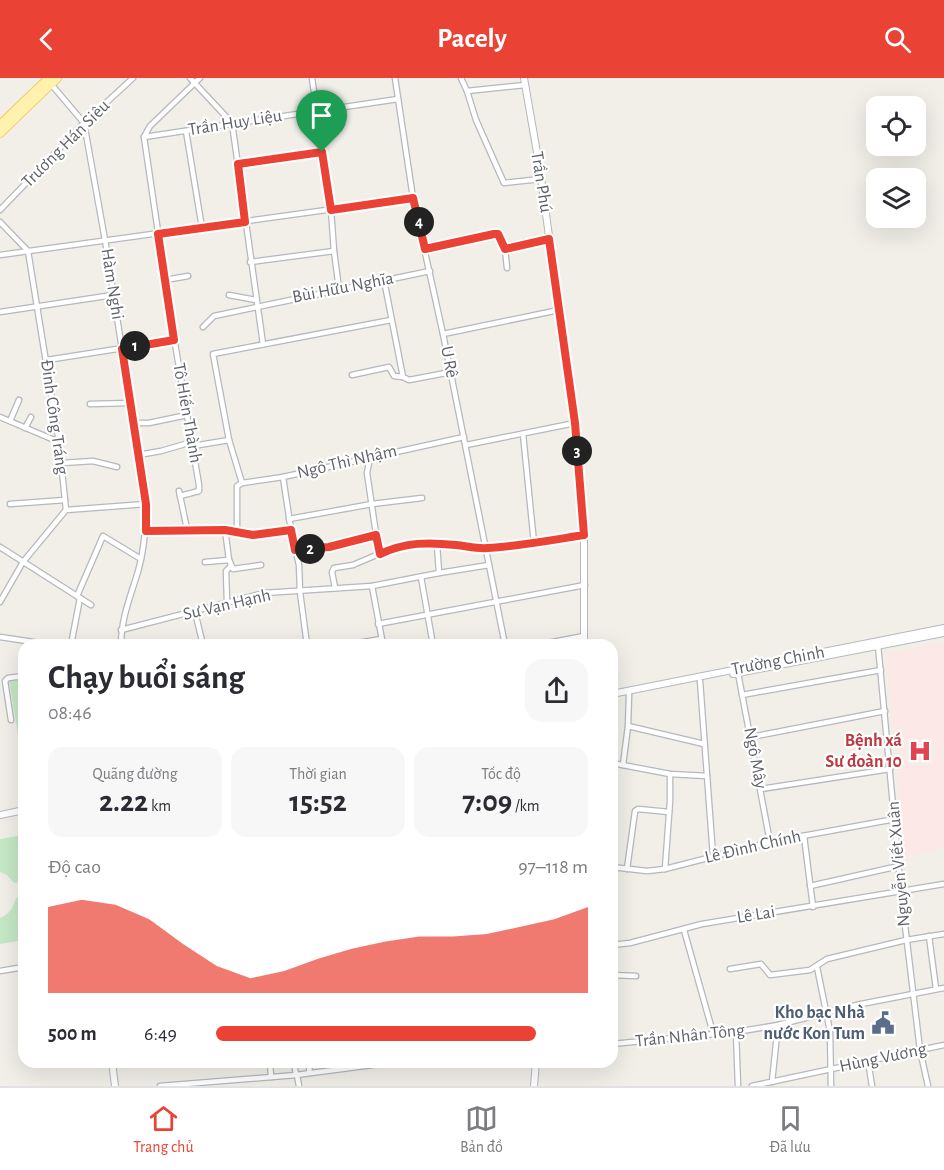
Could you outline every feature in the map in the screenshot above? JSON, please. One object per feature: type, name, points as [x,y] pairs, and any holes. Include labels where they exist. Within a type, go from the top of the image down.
[{"type":"main road","points":[[0,125],[50,80]]},
{"type":"main road","points":[[0,133],[50,80]]},
{"type":"street","name":"Trương Hán Siêu","points":[[0,210],[84,123],[132,78]]},
{"type":"street","points":[[190,78],[232,123],[263,344]]},
{"type":"street","points":[[144,137],[150,126],[200,78]]},
{"type":"street","points":[[312,78],[331,210],[339,289]]},
{"type":"street","name":"U Rê","points":[[395,78],[413,198],[451,372],[504,639]]},
{"type":"street","points":[[461,78],[476,120],[504,183],[541,179]]},
{"type":"street","points":[[50,80],[84,123]]},
{"type":"street","points":[[467,91],[524,81]]},
{"type":"street","name":"Trần Phú","points":[[524,81],[541,179],[575,423],[584,535],[584,636]]},
{"type":"street","name":"Trần Huy Liệu","points":[[144,137],[398,99]]},
{"type":"street","name":"Hàm Nghi","points":[[84,123],[105,240],[146,504],[146,531],[141,559],[121,630],[121,639]]},
{"type":"street","points":[[186,131],[202,228]]},
{"type":"street","name":"Tô Hiến Thành","points":[[144,137],[174,340],[199,485],[199,491],[196,493],[179,494],[187,529]]},
{"type":"street","points":[[238,164],[322,152]]},
{"type":"street","points":[[0,255],[413,198]]},
{"type":"street","points":[[0,222],[28,251]]},
{"type":"street","points":[[425,249],[498,234],[505,249],[507,268]]},
{"type":"street","points":[[505,249],[549,239]]},
{"type":"street","name":"Đinh Công Tráng","points":[[28,251],[47,360],[62,463],[66,510]]},
{"type":"street","points":[[250,261],[334,251]]},
{"type":"street","name":"Bùi Hữu Nghĩa","points":[[214,316],[256,303],[430,271]]},
{"type":"street","points":[[165,280],[188,276]]},
{"type":"street","points":[[384,280],[403,377]]},
{"type":"street","points":[[0,312],[113,295]]},
{"type":"street","points":[[230,295],[256,303]]},
{"type":"street","points":[[203,327],[214,316],[207,310]]},
{"type":"street","points":[[443,334],[559,310]]},
{"type":"street","points":[[242,483],[229,440],[213,354],[391,320]]},
{"type":"street","points":[[47,360],[174,340]]},
{"type":"street","points":[[352,375],[389,367],[394,376],[409,380],[451,372]]},
{"type":"street","points":[[10,421],[19,400]]},
{"type":"street","points":[[90,404],[130,403]]},
{"type":"street","points":[[133,423],[149,423],[187,415]]},
{"type":"street","points":[[0,417],[59,442]]},
{"type":"street","points":[[25,428],[31,417]]},
{"type":"street","points":[[466,445],[575,423]]},
{"type":"street","points":[[523,434],[534,543]]},
{"type":"street","name":"Ngô Thì Nhậm","points":[[306,639],[299,565],[282,477],[464,436]]},
{"type":"street","points":[[138,455],[192,444],[229,440]]},
{"type":"street","points":[[370,457],[367,473],[380,554]]},
{"type":"street","points":[[62,463],[93,460],[117,467]]},
{"type":"street","points":[[237,532],[236,489],[242,483],[282,477]]},
{"type":"street","points":[[289,519],[372,504],[422,498]]},
{"type":"street","points":[[10,504],[65,500]]},
{"type":"street","points":[[0,602],[23,562],[66,510],[146,504]]},
{"type":"street","points":[[225,530],[229,560],[233,569],[261,565]]},
{"type":"street","points":[[146,531],[225,530],[253,535],[291,530]]},
{"type":"street","points":[[295,550],[329,547],[376,535]]},
{"type":"street","points":[[335,588],[332,572],[334,568],[352,565],[395,547],[412,543],[486,549],[584,535]]},
{"type":"street","points":[[72,639],[78,597],[103,536],[141,559]]},
{"type":"street","points":[[437,544],[439,573]]},
{"type":"street","points":[[0,547],[91,605]]},
{"type":"street","points":[[205,562],[229,560]]},
{"type":"street","name":"Sư Vạn Hạnh","points":[[121,630],[264,593],[372,586],[489,565]]},
{"type":"street","points":[[227,602],[226,571],[231,566]]},
{"type":"street","points":[[421,577],[432,639]]},
{"type":"street","points":[[378,624],[585,585]]},
{"type":"street","points":[[372,586],[381,639]]},
{"type":"street","points":[[195,612],[202,639]]},
{"type":"street","name":"Trường Chinh","points":[[618,695],[738,674],[944,628]]},
{"type":"street","name":"Trường Chinh","points":[[618,695],[944,633]]},
{"type":"street","points":[[568,639],[584,636]]},
{"type":"street","points":[[0,638],[18,640]]},
{"type":"street","name":"Nguyễn Viết Xuân","points":[[878,644],[906,940],[920,1050],[928,1086]]},
{"type":"street","points":[[742,694],[881,670]]},
{"type":"street","name":"Ngô Mây","points":[[738,674],[770,842]]},
{"type":"street","points":[[11,720],[5,681],[8,678],[18,677]]},
{"type":"street","points":[[700,681],[713,856]]},
{"type":"street","points":[[623,765],[629,694]]},
{"type":"street","points":[[751,737],[885,711]]},
{"type":"street","points":[[628,726],[704,744]]},
{"type":"street","points":[[618,764],[670,774],[707,776]]},
{"type":"street","points":[[761,789],[890,769]]},
{"type":"street","points":[[665,869],[670,774]]},
{"type":"street","points":[[627,869],[635,811],[638,809],[669,812]]},
{"type":"street","points":[[0,815],[18,811]]},
{"type":"street","name":"Lê Đình Chính","points":[[618,868],[647,871],[665,869],[770,842],[895,819]]},
{"type":"street","points":[[804,836],[813,907]]},
{"type":"street","points":[[810,886],[899,866]]},
{"type":"street","name":"Lê Lai","points":[[618,944],[749,915],[813,907],[944,884]]},
{"type":"street","points":[[684,930],[713,1034]]},
{"type":"street","points":[[730,969],[761,964],[767,974],[772,975],[810,970],[827,959],[944,933]]},
{"type":"street","points":[[929,936],[936,989]]},
{"type":"street","points":[[817,967],[830,1031],[831,1086]]},
{"type":"street","points":[[0,971],[18,968]]},
{"type":"street","points":[[618,975],[636,976]]},
{"type":"street","name":"Trần Nhân Tông","points":[[618,1043],[736,1032],[944,988]]},
{"type":"street","points":[[772,1082],[778,1024]]},
{"type":"street","points":[[736,1032],[738,1086]]},
{"type":"street","name":"Hùng Vương","points":[[752,1086],[944,1045]]},
{"type":"street","points":[[868,1061],[872,1086]]},
{"type":"street","points":[[113,1068],[115,1086]]},
{"type":"street","points":[[270,1068],[271,1077]]},
{"type":"street","points":[[295,1068],[299,1086]]},
{"type":"street","points":[[309,1068],[309,1073]]},
{"type":"street","points":[[160,1086],[296,1075],[348,1068]]},
{"type":"street","points":[[534,1086],[536,1068]]},
{"type":"shaded area","name":"Bệnh xá Sư đoàn 10","points":[[944,643],[944,848],[905,857],[886,653]]},
{"type":"green space","points":[[18,680],[18,734],[9,681]]},
{"type":"green space","points":[[18,836],[18,882],[14,883],[7,875],[0,872],[0,839]]},
{"type":"green space","points":[[18,898],[18,941],[0,944],[0,918],[11,910]]},
{"type":"place","name":"Bệnh xá Sư đoàn 10","points":[[920,751]]},
{"type":"place","name":"Kho bạc Nhà nước Kon Tum","points":[[883,1023]]},
{"type":"route","points":[[322,152],[331,210],[413,198],[425,249],[494,234],[498,234],[505,249],[549,239],[575,423],[584,535],[486,549],[466,548],[459,545],[412,543],[380,554],[376,535],[329,547],[295,550],[291,530],[253,535],[225,530],[146,531],[146,504],[122,349],[174,340],[158,234],[245,222],[238,164],[322,152]]}]
